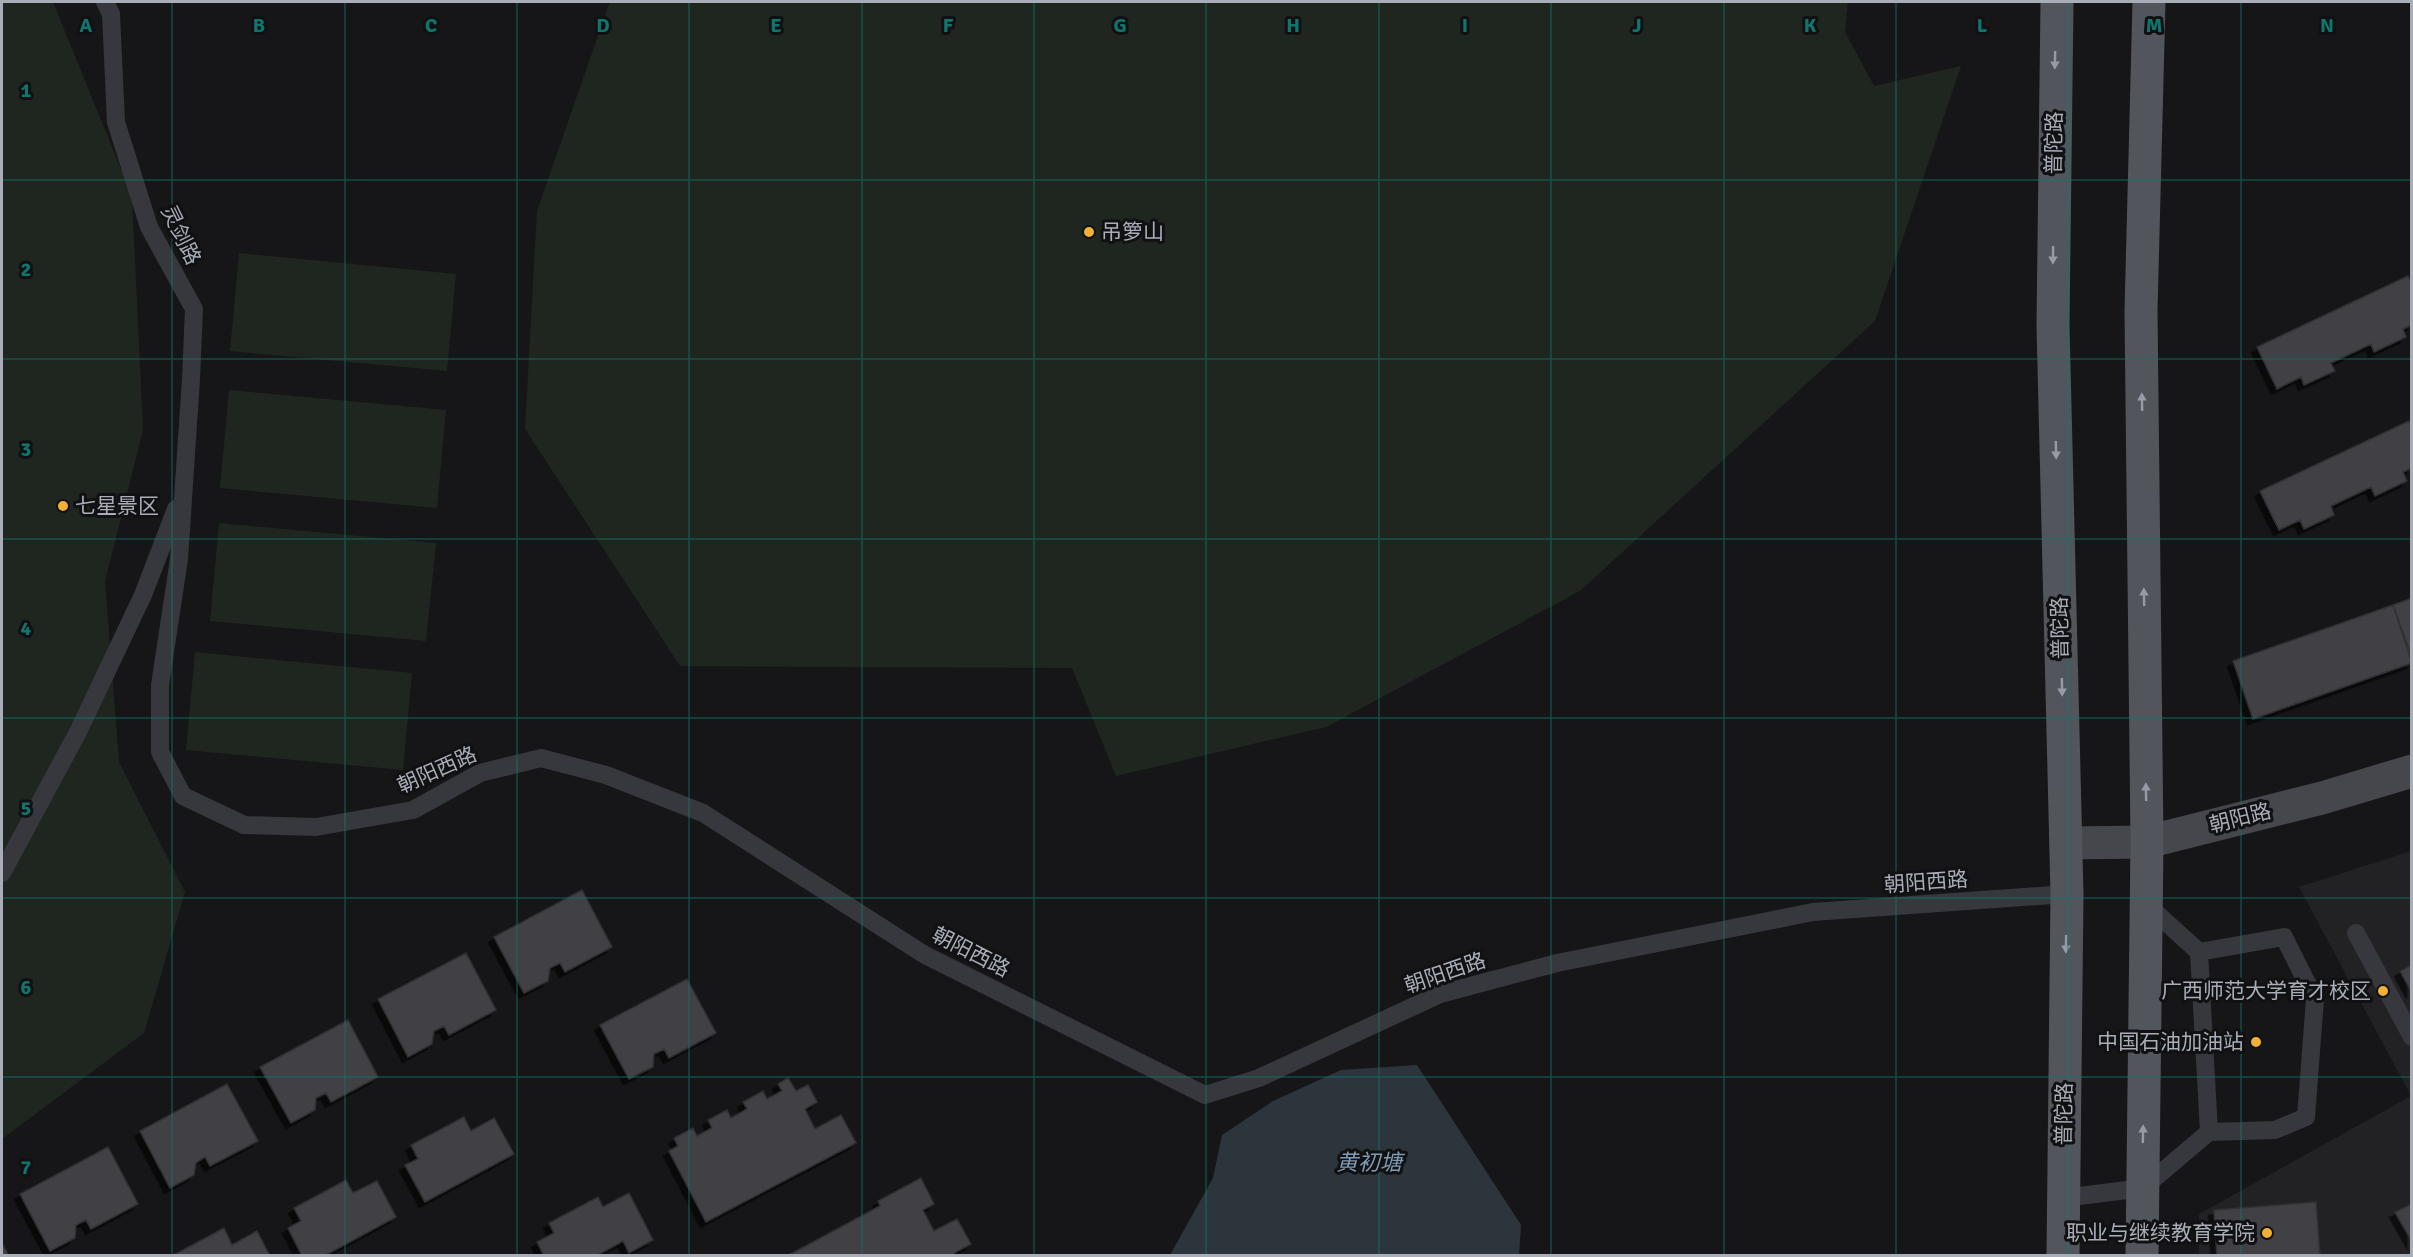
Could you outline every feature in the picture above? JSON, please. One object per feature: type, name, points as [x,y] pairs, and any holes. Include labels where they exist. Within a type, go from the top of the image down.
[{"type":"main road","name":"普陀路","points":[[2057,2],[2053,325],[2067,894],[2063,1256]]},
{"type":"main road","points":[[2142,1256],[2147,842],[2141,311],[2149,2]]},
{"type":"street","name":"朝阳路","points":[[2066,843],[2147,842],[2322,798],[2412,771]]},
{"type":"lane","name":"灵剑路","points":[[105,2],[111,14],[116,122],[149,227],[194,309],[183,490]]},
{"type":"lane","points":[[2,873],[78,732],[143,595],[183,490]]},
{"type":"lane","name":"朝阳西路","points":[[183,490],[178,559],[160,685],[160,752],[183,796],[244,825],[316,827],[413,810],[480,773],[541,758],[606,775],[703,813],[925,955],[1205,1095],[1259,1077],[1440,994],[1557,963],[1814,912],[2067,894]]},
{"type":"lane","points":[[2146,904],[2199,952],[2209,1132]]},
{"type":"lane","points":[[2356,933],[2412,1037]]},
{"type":"lane","points":[[2063,1198],[2143,1188],[2209,1132],[2275,1130],[2306,1117],[2315,999],[2284,937],[2199,952]]},
{"type":"shaded area","name":"七星景区","points":[[2,2],[53,2],[132,196],[143,430],[105,581],[119,762],[185,892],[144,1033],[2,1139]]},
{"type":"shaded area","points":[[612,2],[1848,2],[1845,32],[1874,86],[1961,66],[1875,321],[1580,591],[1326,727],[1116,776],[1072,668],[680,666],[525,429],[537,211],[609,4]]},
{"type":"shaded area","points":[[239,253],[456,274],[447,371],[230,351]]},
{"type":"shaded area","points":[[229,390],[446,410],[437,508],[220,488]]},
{"type":"shaded area","points":[[219,523],[436,543],[426,641],[210,621]]},
{"type":"shaded area","points":[[195,652],[412,673],[403,770],[186,750]]},
{"type":"shaded area","points":[[2411,851],[2411,1096],[2299,887]]},
{"type":"shaded area","points":[[2411,1096],[2411,1255],[2199,1255],[2199,1214]]},
{"type":"water","name":"黄初塘","points":[[1417,1065],[1521,1225],[1519,1255],[1170,1255],[1213,1178],[1222,1135],[1273,1101],[1341,1070]]},
{"type":"building","points":[[2408,276],[2412,284],[2412,325],[2403,329],[2406,337],[2374,352],[2371,344],[2331,363],[2335,371],[2304,385],[2301,377],[2277,389],[2257,347]]},
{"type":"building","points":[[2409,421],[2412,427],[2412,468],[2403,472],[2407,481],[2375,496],[2371,487],[2331,506],[2334,515],[2304,529],[2300,520],[2279,530],[2260,491]]},
{"type":"building","points":[[2412,598],[2412,658],[2393,605]]},
{"type":"building","points":[[2393,605],[2412,663],[2253,719],[2233,661]]},
{"type":"building","points":[[582,890],[612,947],[565,972],[560,963],[550,968],[548,981],[524,993],[494,937]]},
{"type":"building","points":[[466,953],[496,1010],[449,1035],[444,1026],[434,1031],[432,1044],[408,1057],[378,999]]},
{"type":"building","points":[[2412,965],[2412,993],[2400,971]]},
{"type":"building","points":[[687,979],[716,1033],[669,1058],[664,1049],[654,1054],[653,1067],[629,1079],[600,1025]]},
{"type":"building","points":[[348,1020],[378,1077],[331,1102],[326,1093],[316,1098],[315,1110],[291,1123],[260,1067]]},
{"type":"building","points":[[788,1078],[796,1091],[808,1085],[817,1102],[805,1109],[815,1129],[841,1115],[856,1143],[706,1222],[669,1151],[678,1146],[674,1138],[693,1128],[697,1136],[712,1128],[708,1120],[727,1110],[731,1118],[747,1109],[743,1102],[763,1091],[767,1099],[782,1091],[778,1084]]},
{"type":"building","points":[[227,1084],[258,1141],[210,1166],[205,1157],[196,1163],[194,1175],[170,1188],[140,1131]]},
{"type":"building","points":[[464,1117],[471,1131],[494,1118],[514,1154],[425,1202],[405,1165],[418,1159],[411,1145]]},
{"type":"building","points":[[108,1147],[138,1204],[91,1229],[86,1220],[76,1225],[75,1238],[50,1251],[20,1194]]},
{"type":"building","points":[[921,1178],[934,1204],[923,1210],[934,1231],[957,1219],[971,1244],[954,1253],[955,1256],[787,1256],[880,1206],[878,1201]]},
{"type":"building","points":[[346,1180],[353,1193],[377,1181],[396,1217],[324,1256],[302,1256],[288,1228],[301,1221],[294,1208]]},
{"type":"building","points":[[629,1193],[653,1240],[629,1253],[623,1241],[596,1256],[544,1256],[537,1242],[554,1233],[549,1223],[598,1197],[603,1207]]},
{"type":"building","name":"职业与继续教育学院","points":[[2316,1202],[2320,1256],[2217,1256],[2214,1210]]},
{"type":"building","points":[[2412,1204],[2412,1242],[2395,1212]]},
{"type":"building","points":[[224,1228],[232,1245],[257,1231],[270,1256],[172,1256]]},
{"type":"building","points":[[2,1241],[3,1245],[9,1256],[2,1256]]},
{"type":"place","name":"吊箩山","points":[[1089,232]]},
{"type":"place","name":"七星景区","points":[[63,506]]},
{"type":"place","name":"广西师范大学育才校区","points":[[2383,991]]},
{"type":"place","name":"中国石油加油站","points":[[2256,1042]]},
{"type":"place","name":"职业与继续教育学院","points":[[2267,1233]]}]
